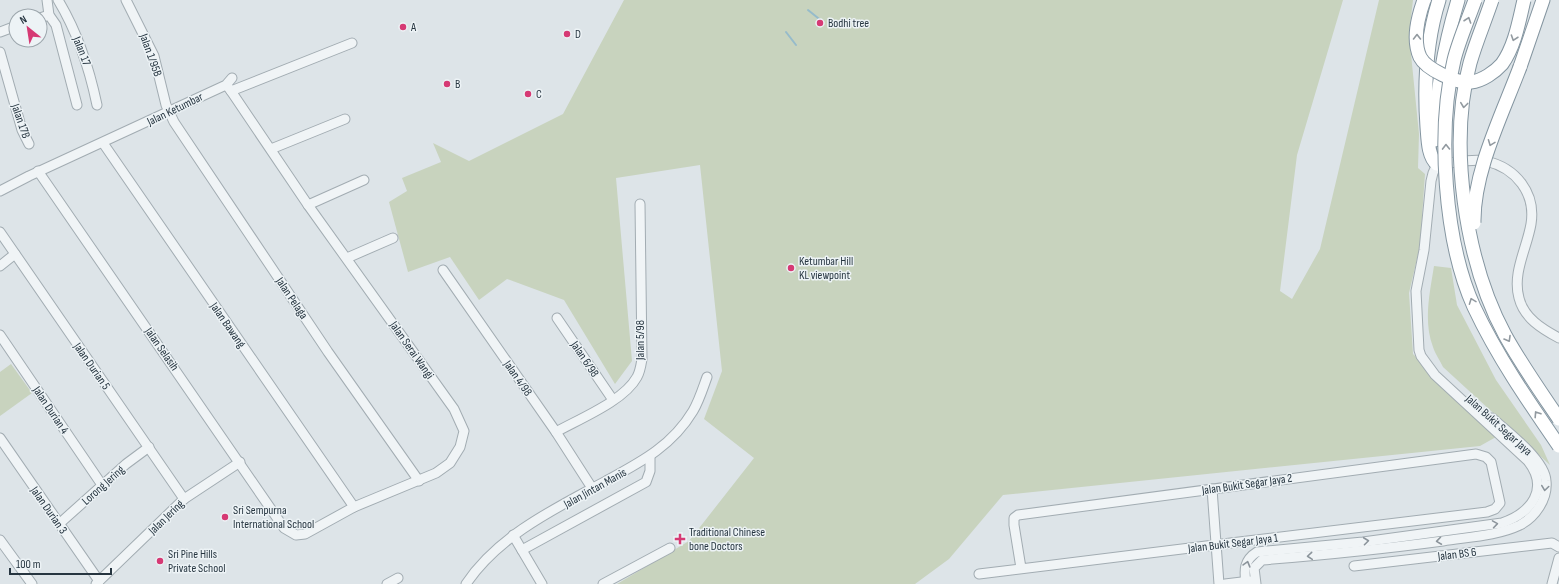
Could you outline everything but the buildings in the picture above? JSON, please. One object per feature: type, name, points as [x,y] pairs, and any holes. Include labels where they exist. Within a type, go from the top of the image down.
[{"type":"highway","points":[[1424,0],[1419,15],[1416,40],[1420,57],[1430,68],[1442,75],[1470,83],[1487,76],[1502,64],[1514,39],[1524,0]]},
{"type":"highway","points":[[1434,159],[1428,141],[1424,90],[1428,48],[1439,0]]},
{"type":"highway","points":[[1434,159],[1435,126],[1442,59],[1458,0]]},
{"type":"highway","points":[[1475,0],[1454,59],[1448,94],[1445,132],[1446,176],[1459,266],[1474,306],[1491,341],[1559,446]]},
{"type":"highway","points":[[1492,0],[1470,64],[1463,108],[1461,148],[1465,210],[1477,264],[1489,300],[1505,334],[1559,419]]},
{"type":"highway","points":[[1477,264],[1473,204],[1478,178],[1520,67],[1543,0]]},
{"type":"street","points":[[47,0],[49,14],[56,25],[77,105]]},
{"type":"street","name":"Jalan 17","points":[[58,0],[68,17],[88,64],[97,105]]},
{"type":"street","name":"Jalan 1/95B","points":[[126,0],[154,56],[169,112]]},
{"type":"street","name":"Jalan Ketumbar","points":[[0,191],[38,171],[169,112],[228,88],[352,43]]},
{"type":"street","name":"Jalan 17B","points":[[0,52],[22,130],[29,144]]},
{"type":"street","points":[[228,88],[232,78]]},
{"type":"street","name":"Jalan Serai Wangi","points":[[228,88],[308,205],[454,409],[464,431],[460,447],[450,463],[436,474],[354,507],[305,534],[296,535],[284,528]]},
{"type":"street","name":"Jalan Pelaga","points":[[169,112],[328,352],[419,481]]},
{"type":"street","points":[[271,149],[345,119]]},
{"type":"street","name":"Jalan Bawang","points":[[103,143],[354,507]]},
{"type":"street","points":[[1434,159],[1486,161],[1507,170],[1521,181],[1531,202],[1531,223],[1517,278],[1519,299],[1529,319],[1559,338]]},
{"type":"street","name":"Jalan Bukit Segar Jaya","points":[[1246,583],[1245,565],[1250,556],[1257,552],[1363,542],[1502,523],[1515,518],[1528,509],[1535,497],[1538,482],[1536,470],[1435,375],[1421,356],[1419,350],[1416,291],[1424,250],[1434,159]]},
{"type":"street","name":"Jalan Bukit Segar Jaya","points":[[1256,582],[1254,568],[1262,560],[1363,552],[1505,531],[1521,525],[1533,515],[1541,504],[1546,491],[1546,480],[1533,455],[1439,370],[1429,358],[1425,348],[1422,338],[1422,290],[1428,264],[1438,173],[1434,159]]},
{"type":"street","name":"Jalan Selasih","points":[[38,171],[240,462],[284,528]]},
{"type":"street","points":[[308,205],[364,180]]},
{"type":"street","name":"Jalan 5/98","points":[[556,432],[612,400],[625,391],[638,376],[642,359],[640,204]]},
{"type":"street","name":"Jalan Durian 5","points":[[0,232],[184,499]]},
{"type":"street","points":[[347,258],[393,238]]},
{"type":"street","points":[[0,266],[15,254]]},
{"type":"street","name":"Jalan 4/98","points":[[443,270],[556,432],[592,488]]},
{"type":"street","name":"Jalan 6/98","points":[[557,318],[612,400]]},
{"type":"street","name":"Jalan Durian 4","points":[[0,335],[102,485]]},
{"type":"street","name":"Jalan Jintan Manis","points":[[468,583],[491,553],[513,535],[592,488],[650,457],[667,442],[685,422],[693,410],[707,377]]},
{"type":"street","name":"Jalan Durian 3","points":[[0,438],[59,524],[97,583]]},
{"type":"street","name":"Lorong Jering","points":[[59,524],[102,485],[149,447]]},
{"type":"street","name":"Jalan Bukit Segar Jaya 2","points":[[1021,568],[1014,525],[1014,518],[1018,515],[1476,454],[1486,457],[1491,462],[1497,484],[1500,503],[1495,509],[1487,512]]},
{"type":"street","points":[[522,550],[646,482],[650,470],[650,457]]},
{"type":"street","name":"Jalan Jering","points":[[97,583],[184,499],[240,462]]},
{"type":"street","points":[[1212,489],[1219,584]]},
{"type":"street","name":"Jalan Bukit Segar Jaya 1","points":[[979,574],[1487,512]]},
{"type":"street","points":[[513,535],[542,584]]},
{"type":"street","points":[[0,540],[32,584]]},
{"type":"street","name":"Jalan BS 6","points":[[1354,566],[1552,542],[1559,547]]},
{"type":"street","points":[[603,584],[670,548]]},
{"type":"street","points":[[1552,584],[1559,558]]},
{"type":"street","points":[[387,584],[398,578]]},
{"type":"street","points":[[1225,584],[1256,582]]},
{"type":"green space","points":[[624,0],[1343,0],[1297,155],[1280,291],[1292,299],[1320,249],[1379,0],[1413,0],[1409,34],[1419,134],[1418,168],[1425,174],[1420,246],[1409,293],[1413,354],[1496,437],[1480,446],[1003,495],[949,559],[915,584],[617,584],[689,541],[754,458],[704,419],[722,371],[700,165],[616,178],[632,361],[615,384],[564,300],[507,279],[479,300],[450,257],[408,272],[389,202],[407,191],[402,178],[441,162],[433,143],[469,161],[563,114]]},
{"type":"green space","points":[[1434,266],[1451,268],[1457,305],[1496,380],[1541,445],[1550,465],[1443,367],[1434,350],[1428,327],[1428,306]]},
{"type":"green space","points":[[11,364],[32,393],[0,416],[0,372]]},
{"type":"waterway","points":[[808,10],[823,22]]},
{"type":"waterway","points":[[786,32],[796,45]]},
{"type":"place","name":"Bodhi tree","points":[[820,23]]},
{"type":"place","name":"A","points":[[403,27]]},
{"type":"place","name":"D","points":[[567,34]]},
{"type":"place","name":"B","points":[[447,84]]},
{"type":"place","name":"C","points":[[528,94]]},
{"type":"place","name":"Ketumbar Hill KL viewpoint","points":[[791,268]]},
{"type":"place","name":"Sri Sempurna International School","points":[[225,517]]},
{"type":"place","name":"Traditional Chinese bone Doctors","points":[[680,539]]},
{"type":"place","name":"Sri Pine Hills Private School","points":[[160,561]]}]
